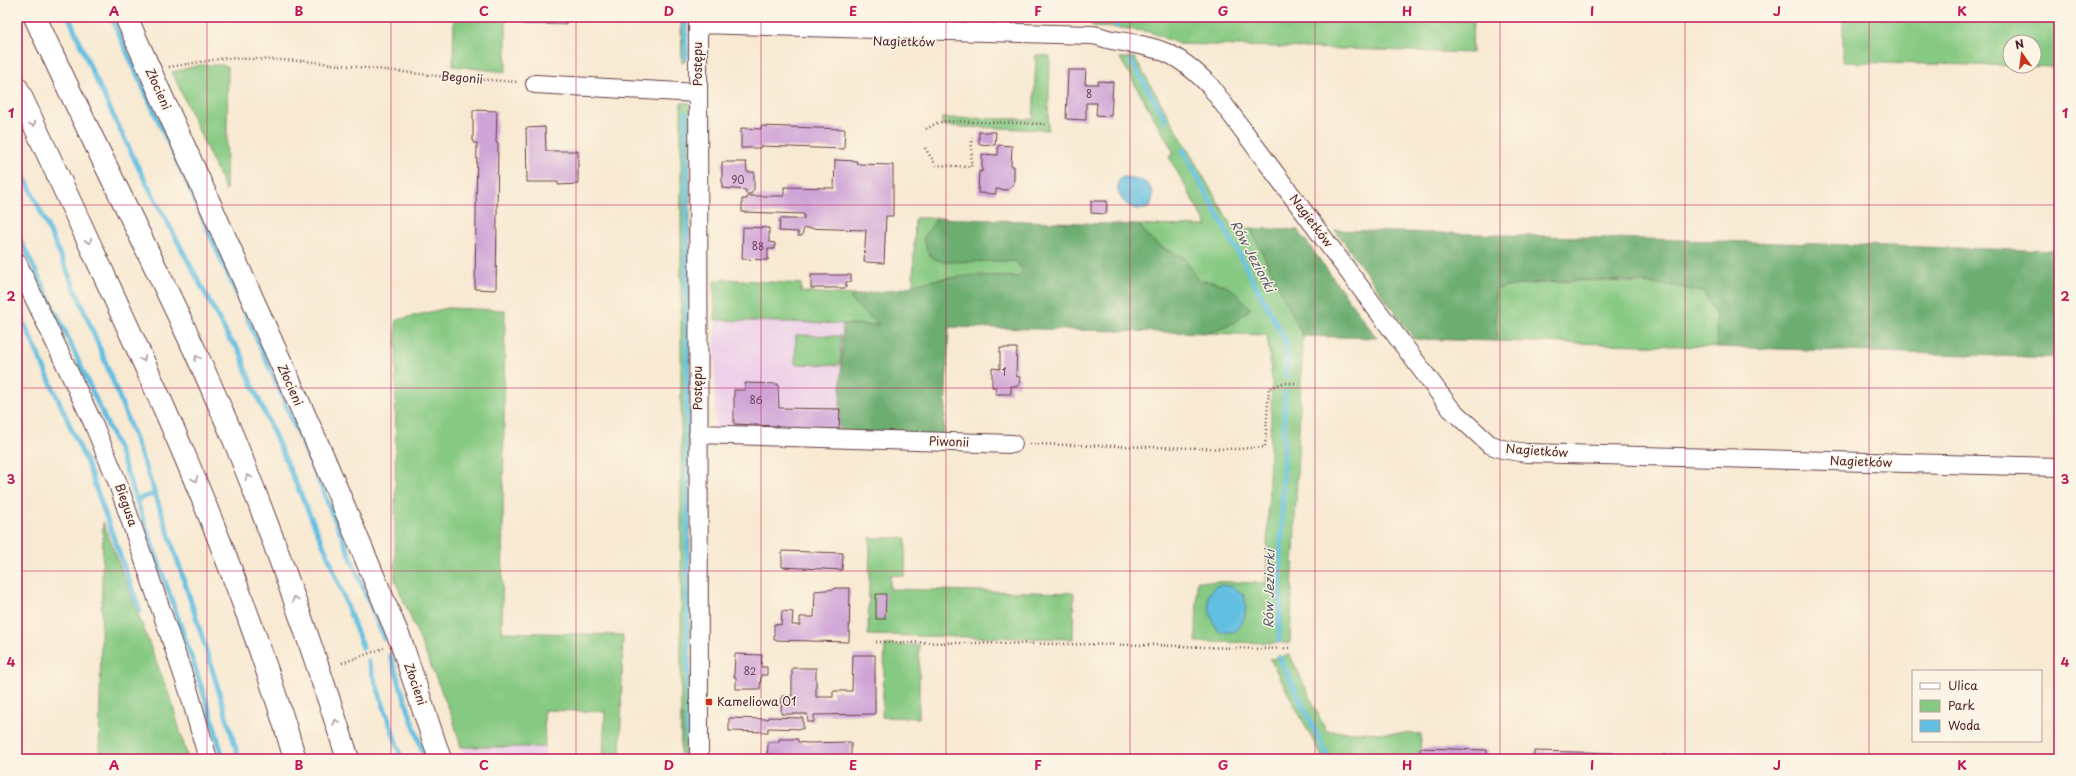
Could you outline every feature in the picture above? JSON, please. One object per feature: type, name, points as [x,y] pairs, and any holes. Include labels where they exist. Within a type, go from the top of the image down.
[{"type":"main road","points":[[35,17],[75,104],[183,326],[234,441],[296,602],[348,759]]},
{"type":"main road","name":"Złocieni","points":[[126,17],[321,452],[401,642],[440,759]]},
{"type":"main road","points":[[17,88],[177,434],[243,604],[295,759]]},
{"type":"street","name":"Nagietków","points":[[698,26],[1091,35],[1110,40],[1147,45],[1173,54],[1195,71],[1210,86],[1451,409],[1489,444],[1502,449],[1526,452],[2059,467]]},
{"type":"street","name":"Postępu","points":[[698,26],[699,759]]},
{"type":"street","points":[[535,84],[698,93]]},
{"type":"street","name":"Biegusa","points":[[17,262],[90,416],[117,481],[189,692],[208,759]]},
{"type":"street","name":"Piwonii","points":[[698,434],[1013,444]]},
{"type":"path","name":"Begonii","points":[[168,67],[226,58],[305,60],[447,77],[535,84]]},
{"type":"path","points":[[926,129],[936,123],[947,121],[1048,124]]},
{"type":"path","points":[[925,148],[936,165],[971,167],[972,138]]},
{"type":"path","points":[[1013,444],[1237,449],[1265,447],[1269,388],[1283,383],[1298,383]]},
{"type":"path","points":[[876,642],[1151,644],[1262,649],[1289,648]]},
{"type":"path","points":[[342,663],[364,656]]},
{"type":"shaded area","points":[[715,320],[843,324],[839,432],[715,428]]},
{"type":"shaded area","points":[[461,747],[545,747],[545,759],[464,759]]},
{"type":"green space","points":[[454,17],[506,17],[506,72],[453,66]]},
{"type":"green space","points":[[1092,17],[1473,17],[1472,53],[1179,44],[1150,32],[1120,28],[1092,27]]},
{"type":"green space","points":[[1843,17],[2059,17],[2059,67],[2042,67],[2042,34],[2002,34],[2002,66],[1843,62]]},
{"type":"green space","points":[[687,21],[688,58],[682,64],[681,22]]},
{"type":"green space","points":[[1036,55],[1050,56],[1048,130],[942,126],[942,118],[1033,119]]},
{"type":"green space","points":[[1120,58],[1135,58],[1233,228],[1250,228],[1303,336],[1290,643],[1196,642],[1197,581],[1266,583],[1272,380],[1267,335],[1208,333],[1235,322],[1250,308],[1228,287],[1198,280],[1185,258],[1165,249],[1150,239],[1139,225],[1207,226],[1169,157],[1174,153]]},
{"type":"green space","points":[[200,65],[223,65],[228,67],[226,191],[172,72]]},
{"type":"green space","points":[[681,103],[690,103],[690,718],[681,717]]},
{"type":"green space","points":[[915,218],[937,218],[923,239],[998,261],[1015,261],[1024,271],[1017,277],[964,276],[939,279],[913,285]]},
{"type":"green space","points":[[937,218],[1139,225],[1150,239],[1165,249],[1185,258],[1198,280],[1228,287],[1250,309],[1235,322],[1208,333],[949,327],[944,436],[839,432],[843,324],[879,325],[854,304],[850,298],[856,295],[899,289],[933,280],[975,275],[1017,277],[1023,271],[1015,261],[943,262],[930,257],[923,239]]},
{"type":"green space","points":[[1250,228],[1298,230],[1377,338],[1303,336]]},
{"type":"green space","points":[[1335,230],[2059,251],[2059,358],[1717,347],[1716,316],[1704,293],[1681,287],[1628,281],[1600,280],[1544,282],[1495,289],[1497,341],[1414,339]]},
{"type":"green space","points":[[726,279],[801,284],[801,292],[856,295],[850,298],[880,325],[715,320],[714,281]]},
{"type":"green space","points":[[1592,280],[1680,286],[1704,293],[1716,316],[1717,347],[1497,341],[1495,289],[1514,285]]},
{"type":"green space","points":[[447,308],[505,310],[502,632],[623,635],[620,759],[603,759],[605,712],[544,710],[545,747],[461,747],[453,719],[395,580],[396,320]]},
{"type":"green space","points":[[796,335],[841,336],[840,365],[795,364]]},
{"type":"green space","points":[[103,522],[172,703],[188,759],[99,759]]},
{"type":"green space","points":[[870,538],[906,538],[905,576],[890,575],[890,589],[1074,593],[1073,639],[868,635]]},
{"type":"green space","points":[[885,645],[919,645],[919,718],[882,717]]},
{"type":"green space","points":[[1290,655],[1326,731],[1421,734],[1420,759],[1323,759],[1270,659]]},
{"type":"green space","points":[[681,717],[690,718],[690,754],[680,754]]},
{"type":"water","points":[[1121,177],[1141,180],[1150,187],[1152,199],[1150,207],[1136,209],[1124,202],[1120,197],[1118,190],[1118,184]]},
{"type":"water","points":[[1222,585],[1233,587],[1244,595],[1245,615],[1239,628],[1235,632],[1220,632],[1217,629],[1211,615],[1208,604],[1209,594],[1214,587]]},
{"type":"building","points":[[525,17],[566,17],[566,24],[525,24]]},
{"type":"building","points":[[1068,70],[1086,70],[1085,84],[1098,84],[1098,81],[1113,82],[1111,116],[1096,115],[1097,103],[1086,103],[1086,120],[1066,119]]},
{"type":"building","points":[[473,110],[497,111],[496,290],[475,289],[477,143],[473,143]]},
{"type":"building","points":[[761,126],[845,129],[844,149],[761,146],[760,148],[741,148],[741,128],[761,129]]},
{"type":"building","points":[[545,127],[546,151],[578,151],[578,184],[558,185],[558,182],[527,182],[526,128]]},
{"type":"building","points":[[979,132],[996,132],[995,145],[979,144]]},
{"type":"building","points":[[998,145],[1012,146],[1011,166],[1014,166],[1014,183],[1008,190],[996,189],[996,194],[978,193],[979,171],[982,172],[982,154],[998,155]]},
{"type":"building","points":[[835,160],[857,161],[857,164],[893,165],[893,216],[886,216],[884,263],[864,262],[866,230],[804,228],[802,236],[798,236],[798,232],[779,231],[780,219],[804,219],[804,214],[742,212],[742,199],[747,199],[747,196],[784,196],[784,187],[834,188]]},
{"type":"building","points":[[722,162],[746,162],[747,172],[754,172],[754,189],[751,194],[746,194],[746,190],[722,188]]},
{"type":"building","points":[[1091,201],[1107,201],[1106,214],[1091,213]]},
{"type":"building","points":[[743,227],[769,228],[769,242],[775,243],[775,249],[768,249],[768,260],[742,259]]},
{"type":"building","points":[[811,275],[851,275],[851,282],[846,282],[846,288],[811,288]]},
{"type":"building","points":[[1000,348],[1017,348],[1016,376],[1020,377],[1019,386],[1011,386],[1011,394],[995,394],[996,387],[992,387],[992,368],[1000,369]]},
{"type":"building","points":[[745,383],[778,384],[779,408],[840,409],[839,429],[777,428],[777,426],[734,424],[734,390],[745,390]]},
{"type":"building","points":[[782,551],[843,553],[842,570],[782,567]]},
{"type":"building","points":[[835,588],[850,588],[849,642],[774,640],[774,624],[781,625],[782,611],[793,612],[792,625],[800,625],[800,617],[814,617],[815,591]]},
{"type":"building","points":[[876,594],[886,594],[885,619],[876,619]]},
{"type":"building","points":[[735,654],[762,655],[761,667],[767,667],[767,675],[761,675],[760,689],[736,689],[736,677],[734,677]]},
{"type":"building","points":[[853,655],[875,655],[875,714],[814,715],[814,722],[808,722],[807,714],[781,714],[782,696],[792,696],[792,668],[816,668],[816,697],[833,697],[833,691],[852,691]]},
{"type":"building","points":[[768,717],[803,718],[803,729],[768,728],[768,732],[729,731],[729,718],[768,719]]},
{"type":"building","points":[[779,739],[798,739],[798,742],[807,743],[851,742],[851,759],[767,759],[767,742],[779,742]]},
{"type":"building","points":[[1420,748],[1487,750],[1487,759],[1420,759]]},
{"type":"building","points":[[1534,751],[1614,753],[1614,759],[1534,759]]},
{"type":"building","points":[[1662,755],[1742,757],[1742,759],[1662,759]]},
{"type":"building","points":[[475,756],[534,757],[534,759],[475,759]]},
{"type":"waterway","points":[[69,17],[92,71],[138,167],[230,340],[238,348],[242,355],[244,366],[329,558],[363,648]]},
{"type":"waterway","points":[[111,17],[217,249],[319,482],[384,639]]},
{"type":"waterway","points":[[685,17],[686,58]]},
{"type":"waterway","name":"Rów Jeziorki","points":[[1117,17],[1117,26]]},
{"type":"waterway","name":"Rów Jeziorki","points":[[1131,61],[1166,120]]},
{"type":"waterway","points":[[686,113],[688,742]]},
{"type":"waterway","name":"Rów Jeziorki","points":[[1183,150],[1286,342],[1286,377]]},
{"type":"waterway","points":[[17,160],[90,323],[144,464],[187,590],[239,759]]},
{"type":"waterway","points":[[17,233],[63,327],[119,450],[212,718],[223,759]]},
{"type":"waterway","points":[[17,307],[88,466],[140,611]]},
{"type":"waterway","name":"Rów Jeziorki","points":[[1279,641],[1285,392]]},
{"type":"waterway","points":[[137,499],[155,494]]},
{"type":"waterway","points":[[390,655],[425,759]]},
{"type":"waterway","name":"Rów Jeziorki","points":[[1279,657],[1329,759]]},
{"type":"waterway","points":[[368,661],[402,759]]},
{"type":"place","name":"Kameliowa 01","points":[[709,702]]}]
